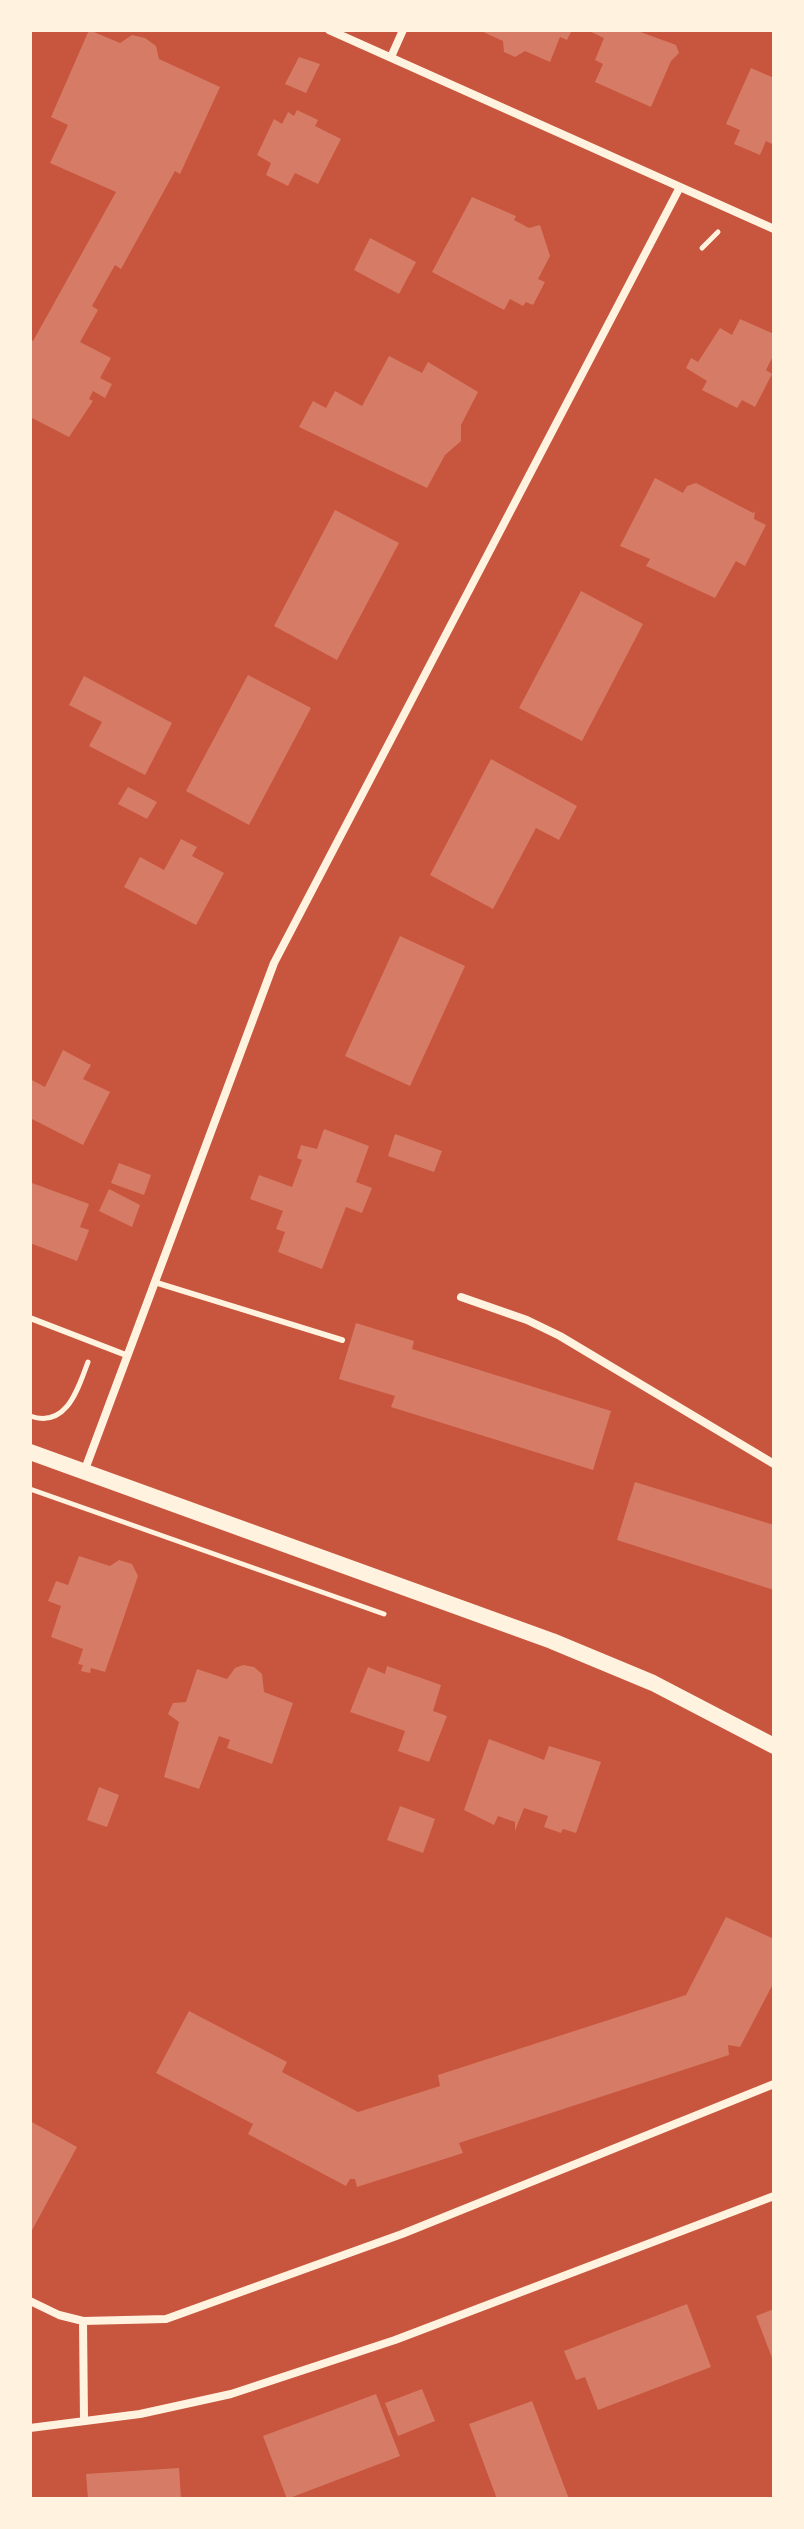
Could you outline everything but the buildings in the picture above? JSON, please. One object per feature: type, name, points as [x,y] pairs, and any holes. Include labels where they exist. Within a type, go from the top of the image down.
[{"type":"main road","points":[[30,1452],[552,1641],[665,1689],[774,1746]]},
{"type":"street","points":[[329,30],[774,229]]},
{"type":"street","points":[[391,57],[403,30]]},
{"type":"street","points":[[84,1473],[250,1020],[290,928],[680,187]]},
{"type":"street","points":[[461,1297],[527,1320],[560,1336],[774,1464]]},
{"type":"street","points":[[30,2301],[59,2315],[83,2321],[166,2319],[402,2234],[774,2084]]},
{"type":"street","points":[[30,2428],[140,2414],[246,2389],[395,2340],[774,2196]]},
{"type":"street","points":[[83,2321],[84,2421]]},
{"type":"lane","points":[[154,1282],[342,1340]]},
{"type":"lane","points":[[30,1318],[126,1355]]},
{"type":"path","points":[[702,248],[716,232],[730,237]]},
{"type":"path","points":[[30,1416],[51,1417],[72,1402],[95,1343]]},
{"type":"path","points":[[30,1489],[399,1619]]}]
